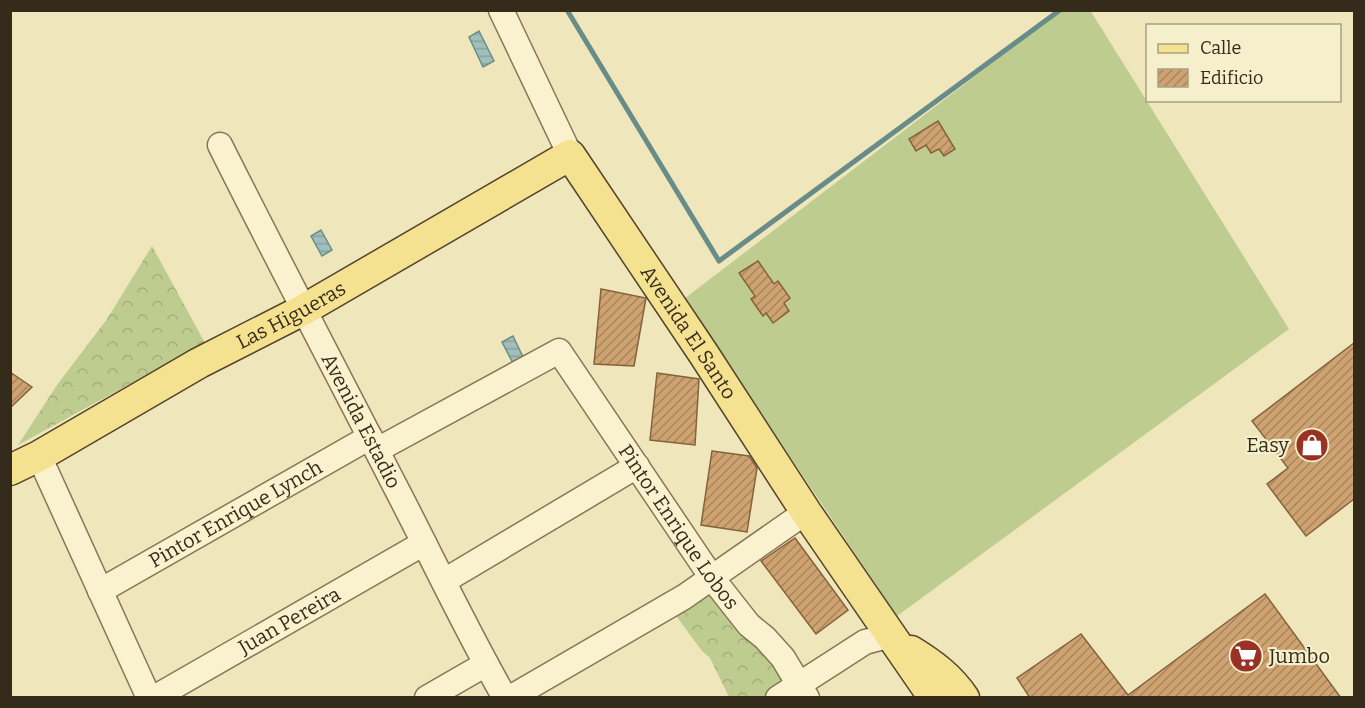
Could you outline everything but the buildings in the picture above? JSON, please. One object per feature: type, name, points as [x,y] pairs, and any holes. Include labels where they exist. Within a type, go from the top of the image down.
[{"type":"main road","name":"Las Higueras","points":[[10,470],[39,456],[199,363],[303,310],[570,155]]},
{"type":"main road","name":"Avenida El Santo","points":[[570,155],[806,512],[934,698]]},
{"type":"main road","name":"Avenida El Santo","points":[[898,644],[929,662],[956,686],[964,698]]},
{"type":"street","name":"Avenida El Santo","points":[[501,10],[570,155]]},
{"type":"street","name":"Avenida Estadio","points":[[220,145],[486,664],[507,698]]},
{"type":"street","name":"Pintor Enrique Lynch","points":[[100,591],[373,443],[559,351]]},
{"type":"street","name":"Pintor Enrique Lobos","points":[[559,351],[712,578],[749,625],[765,638],[783,658],[795,694]]},
{"type":"street","points":[[39,456],[149,698]]},
{"type":"street","points":[[444,581],[638,466]]},
{"type":"street","points":[[507,698],[677,601],[806,512]]},
{"type":"street","name":"Juan Pereira","points":[[154,698],[424,543]]},
{"type":"street","points":[[795,694],[865,642],[884,637],[898,644]]},
{"type":"street","points":[[427,698],[486,664]]},
{"type":"green space","points":[[1090,10],[1289,329],[897,616],[684,299],[1060,11]]},
{"type":"green space","points":[[152,246],[205,343],[18,445],[57,385],[107,319]]},
{"type":"green space","points":[[706,585],[786,681],[763,697],[729,697],[710,658],[702,651],[671,609]]},
{"type":"water","points":[[479,31],[494,61],[483,67],[469,37]]},
{"type":"water","points":[[321,230],[332,250],[322,256],[311,236]]},
{"type":"water","points":[[513,336],[523,357],[513,363],[502,342]]},
{"type":"waterway","points":[[567,10],[719,261],[1060,10]]},
{"type":"place","name":"Easy","points":[[1312,445]]},
{"type":"place","name":"Jumbo","points":[[1246,656]]}]
